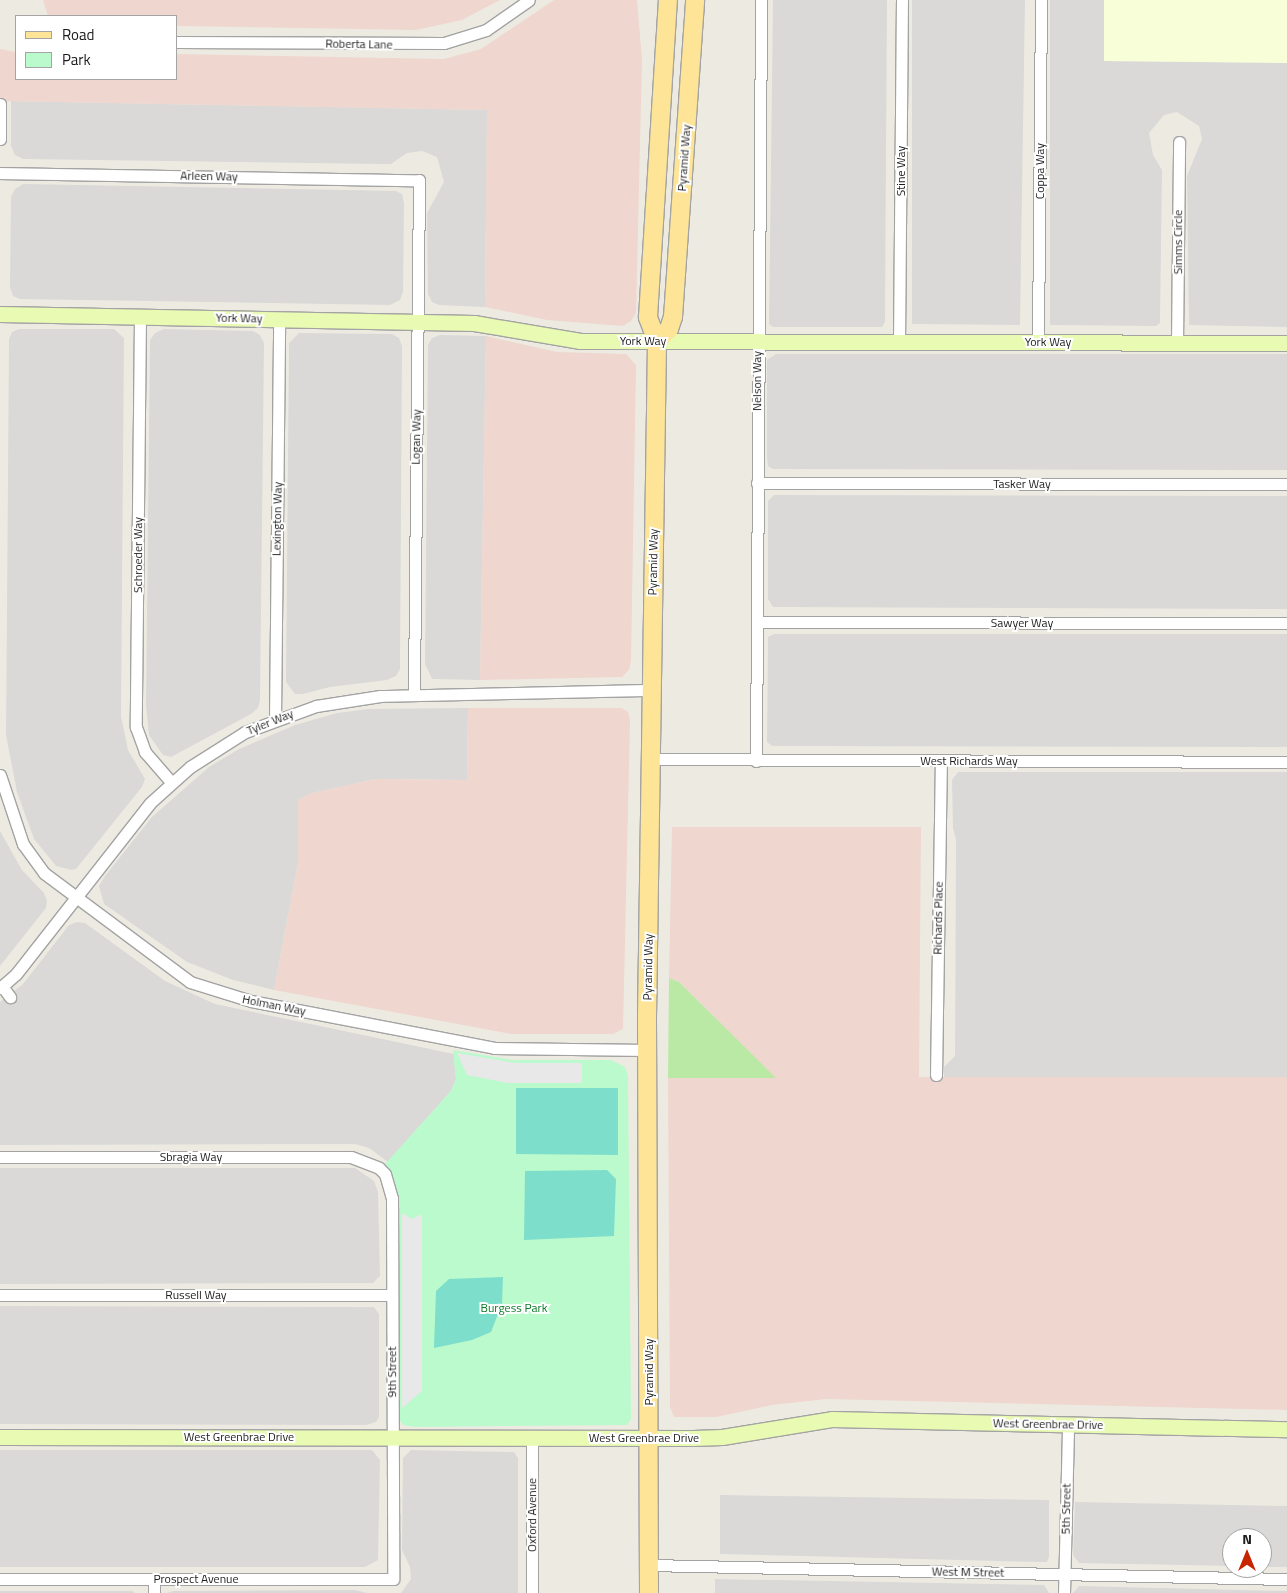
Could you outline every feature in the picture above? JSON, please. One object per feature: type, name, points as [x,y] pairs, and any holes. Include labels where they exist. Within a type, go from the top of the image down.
[{"type":"main road","name":"Pyramid Way","points":[[649,1593],[648,1050],[650,760],[657,341],[648,317],[668,0]]},
{"type":"main road","name":"Pyramid Way","points":[[657,341],[669,329],[673,317],[695,0]]},
{"type":"street","name":"Roberta Lane","points":[[178,42],[444,43],[486,30],[529,0]]},
{"type":"street","name":"Nelson Way","points":[[756,761],[757,342],[761,0]]},
{"type":"street","name":"Stine Way","points":[[900,342],[902,0]]},
{"type":"street","name":"Coppa Way","points":[[1038,342],[1041,0]]},
{"type":"street","points":[[0,104],[0,139]]},
{"type":"street","name":"Simms Circle","points":[[1177,342],[1179,142]]},
{"type":"street","name":"Arleen Way","points":[[0,173],[419,180]]},
{"type":"street","name":"Logan Way","points":[[414,695],[419,180]]},
{"type":"street","name":"York Way","points":[[0,314],[474,323],[580,341],[1287,343]]},
{"type":"street","name":"Schroeder Way","points":[[140,317],[136,727],[146,752],[171,782]]},
{"type":"street","name":"Lexington Way","points":[[275,719],[279,319]]},
{"type":"street","name":"Tasker Way","points":[[757,483],[1287,484]]},
{"type":"street","name":"Sawyer Way","points":[[757,622],[1287,623]]},
{"type":"street","name":"Tyler Way","points":[[1,987],[75,897],[129,826],[171,782],[215,749],[275,719],[347,699],[414,695],[651,690]]},
{"type":"street","name":"West Richards Way","points":[[650,760],[1287,762]]},
{"type":"street","name":"Richards Place","points":[[936,1074],[941,761]]},
{"type":"street","name":"Holman Way","points":[[0,775],[23,844],[44,873],[177,974],[231,996],[494,1048],[648,1050]]},
{"type":"street","points":[[1,987],[10,997]]},
{"type":"street","name":"Sbragia Way","points":[[0,1157],[351,1157],[379,1168]]},
{"type":"street","name":"9th Street","points":[[379,1168],[389,1182],[392,1198],[393,1579]]},
{"type":"street","name":"Russell Way","points":[[0,1296],[392,1295]]},
{"type":"street","name":"West Greenbrae Drive","points":[[0,1437],[722,1437],[832,1419],[1287,1429]]},
{"type":"street","name":"5th Street","points":[[1064,1593],[1068,1424]]},
{"type":"street","name":"Oxford Avenue","points":[[532,1437],[532,1593]]},
{"type":"street","name":"West M Street","points":[[649,1564],[1287,1579]]},
{"type":"street","name":"Prospect Avenue","points":[[0,1579],[393,1579]]},
{"type":"street","points":[[154,1579],[154,1593]]},
{"type":"shaded area","points":[[43,0],[500,0],[462,20],[416,30],[178,26],[178,15],[48,15]]},
{"type":"shaded area","points":[[554,0],[637,0],[642,60],[636,313],[631,321],[623,326],[547,320],[485,307],[487,110],[0,101],[0,49],[15,52],[15,80],[178,80],[178,54],[444,59],[481,49]]},
{"type":"shaded area","points":[[773,0],[887,0],[885,322],[882,327],[773,327],[769,324]]},
{"type":"shaded area","points":[[912,0],[1025,0],[1020,325],[912,324]]},
{"type":"shaded area","points":[[1050,0],[1104,0],[1104,61],[1287,63],[1287,327],[1189,325],[1187,176],[1202,139],[1199,126],[1177,112],[1164,115],[1149,133],[1153,155],[1162,170],[1160,323],[1156,326],[1050,325]]},
{"type":"shaded area","points":[[1104,0],[1287,0],[1287,63],[1104,61]]},
{"type":"shaded area","points":[[11,101],[487,110],[485,307],[439,305],[432,302],[428,294],[427,213],[444,182],[437,157],[422,151],[407,153],[391,164],[23,159],[15,155],[11,146]]},
{"type":"shaded area","points":[[23,184],[396,191],[402,194],[404,203],[403,292],[400,300],[390,305],[20,299],[13,296],[10,287],[11,197],[15,189]]},
{"type":"shaded area","points":[[19,329],[114,329],[124,338],[121,716],[128,750],[145,779],[142,787],[76,869],[71,870],[56,866],[34,839],[17,792],[6,735],[9,339],[12,332]]},
{"type":"shaded area","points":[[164,329],[253,331],[260,335],[264,343],[260,700],[258,708],[251,714],[171,757],[163,755],[149,735],[146,705],[150,340],[155,333]]},
{"type":"shaded area","points":[[299,333],[392,334],[399,338],[402,346],[400,669],[396,676],[387,680],[330,687],[303,694],[295,694],[286,682],[289,343]]},
{"type":"shaded area","points":[[440,335],[486,336],[480,680],[432,679],[425,664],[428,345],[432,338]]},
{"type":"shaded area","points":[[486,336],[557,352],[626,354],[636,365],[631,661],[629,670],[622,677],[480,680]]},
{"type":"shaded area","points":[[776,354],[1287,354],[1287,470],[773,469],[768,466],[767,458],[767,360]]},
{"type":"shaded area","points":[[774,495],[1287,496],[1287,609],[773,607],[768,599],[768,501]]},
{"type":"shaded area","points":[[774,634],[1287,634],[1287,747],[772,746],[767,742],[768,637]]},
{"type":"shaded area","points":[[468,708],[467,780],[376,779],[312,793],[298,800],[298,863],[274,990],[233,980],[187,962],[104,904],[99,886],[152,817],[209,767],[239,749],[295,725],[337,713],[368,709]]},
{"type":"shaded area","points":[[468,708],[621,708],[628,712],[630,720],[623,1029],[613,1034],[512,1034],[274,990],[298,863],[298,800],[312,793],[376,779],[467,780]]},
{"type":"shaded area","points":[[958,772],[1287,772],[1287,1077],[944,1078],[944,1067],[955,1056],[956,840],[953,828],[952,780]]},
{"type":"shaded area","points":[[672,827],[921,827],[919,1077],[1287,1077],[1287,1410],[826,1399],[772,1405],[716,1417],[674,1417],[670,1407],[668,1078],[775,1078],[679,982],[669,978]]},
{"type":"shaded area","points":[[0,831],[22,870],[44,893],[47,901],[46,908],[0,966]]},
{"type":"shaded area","points":[[77,922],[85,923],[165,981],[215,1004],[454,1054],[456,1079],[451,1091],[388,1162],[369,1148],[355,1144],[0,1145],[0,1002],[23,984],[69,925]]},
{"type":"shaded area","points":[[457,1053],[516,1063],[582,1063],[582,1083],[508,1083],[467,1075]]},
{"type":"shaded area","points":[[516,1088],[618,1088],[618,1155],[516,1154]]},
{"type":"shaded area","points":[[0,1168],[355,1168],[374,1181],[378,1192],[380,1276],[373,1283],[0,1284]]},
{"type":"shaded area","points":[[607,1170],[616,1179],[614,1236],[524,1240],[525,1171]]},
{"type":"shaded area","points":[[402,1213],[412,1219],[422,1214],[422,1391],[402,1408]]},
{"type":"shaded area","points":[[503,1277],[502,1304],[491,1332],[472,1340],[434,1348],[436,1291],[449,1279]]},
{"type":"shaded area","points":[[0,1306],[374,1307],[379,1314],[379,1417],[376,1422],[366,1425],[0,1424]]},
{"type":"shaded area","points":[[0,1450],[372,1450],[380,1460],[378,1560],[365,1567],[0,1567]]},
{"type":"shaded area","points":[[411,1450],[514,1452],[518,1458],[518,1593],[401,1593],[411,1579],[410,1567],[402,1550],[403,1458]]},
{"type":"shaded area","points":[[720,1495],[1049,1500],[1049,1557],[1047,1562],[1039,1562],[720,1554]]},
{"type":"shaded area","points":[[1075,1502],[1287,1506],[1287,1567],[1272,1567],[1272,1528],[1222,1528],[1222,1566],[1079,1563],[1073,1555]]},
{"type":"shaded area","points":[[715,1579],[1044,1585],[1049,1593],[715,1593]]},
{"type":"shaded area","points":[[1079,1586],[1287,1591],[1287,1593],[1073,1593]]},
{"type":"shaded area","points":[[355,1590],[367,1593],[167,1593],[173,1591]]},
{"type":"shaded area","points":[[0,1591],[132,1591],[135,1593],[0,1593]]},
{"type":"green space","points":[[669,978],[679,982],[776,1078],[668,1078]]},
{"type":"green space","name":"Burgess Park","points":[[453,1050],[513,1060],[611,1060],[625,1067],[628,1076],[631,1419],[627,1425],[415,1427],[403,1425],[398,1418],[399,1199],[394,1178],[385,1164],[451,1091],[456,1079]]}]
